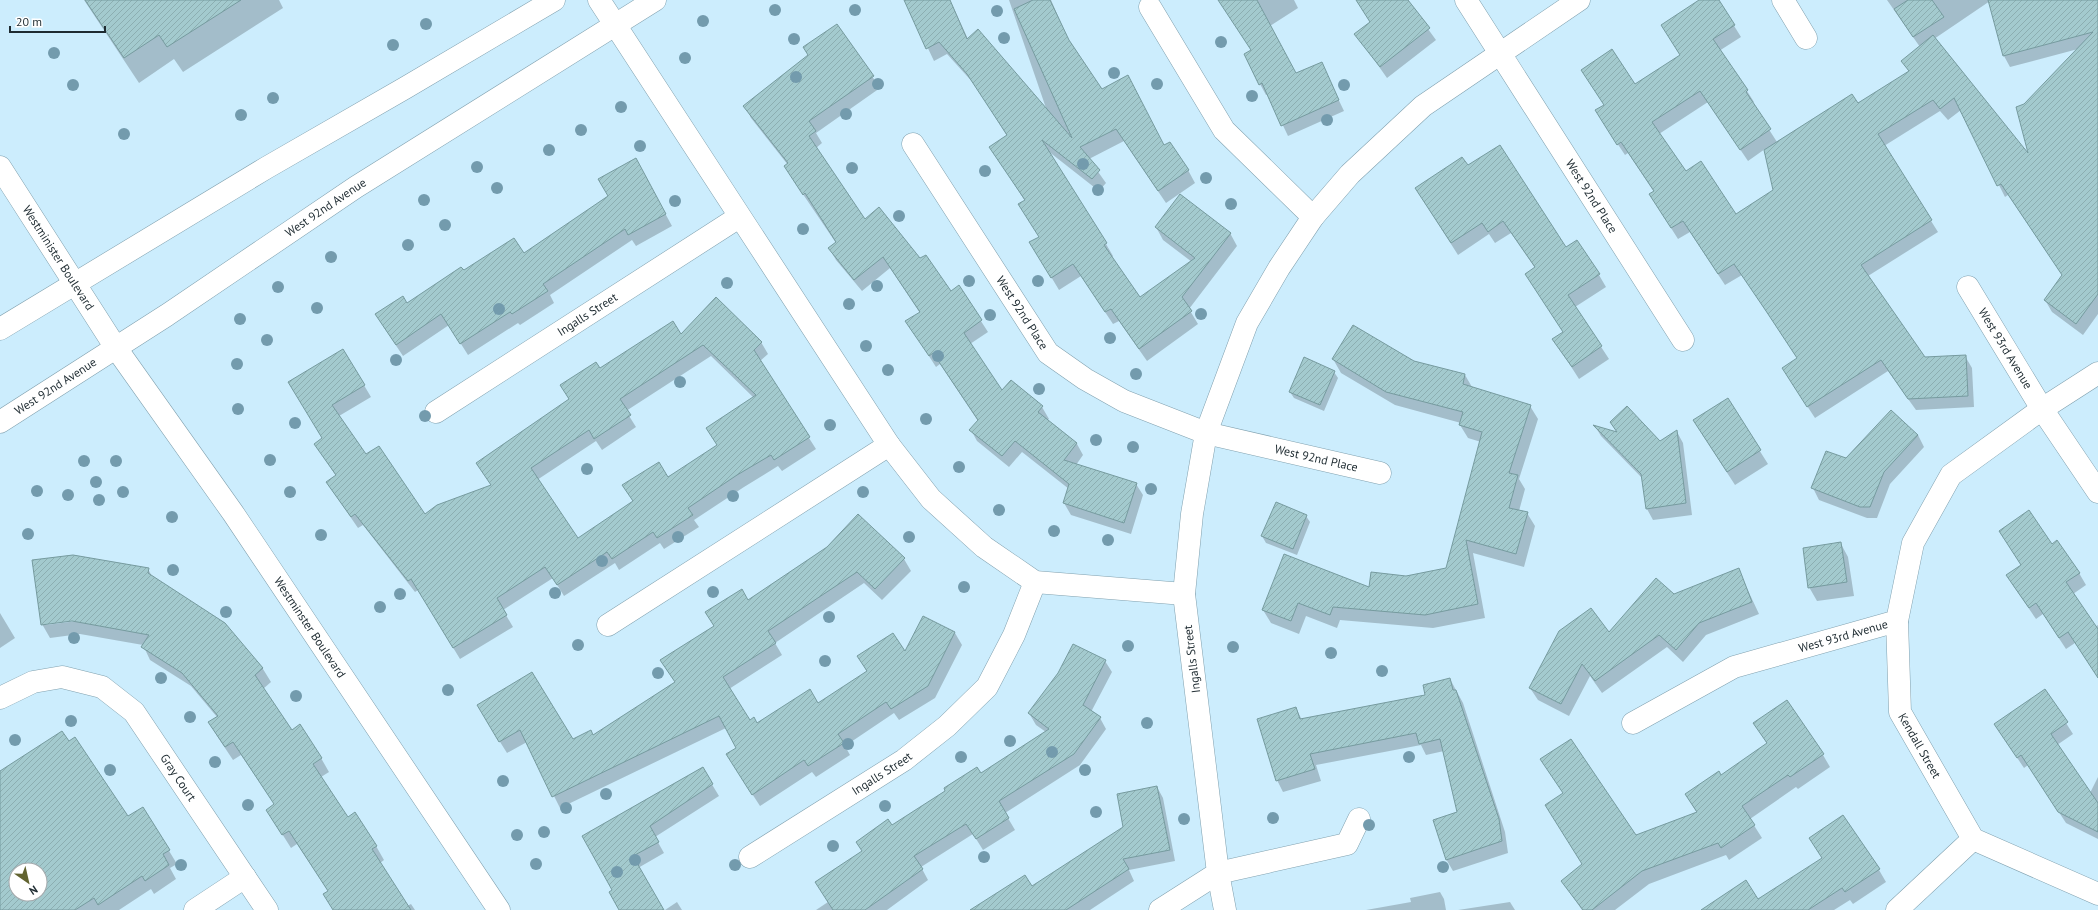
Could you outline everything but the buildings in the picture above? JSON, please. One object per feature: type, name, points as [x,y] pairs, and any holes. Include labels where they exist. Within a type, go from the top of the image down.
[{"type":"street","points":[[0,329],[266,168],[554,0]]},
{"type":"street","points":[[599,0],[889,445],[931,499],[984,547],[1035,582],[1184,594],[1192,514],[1206,432],[1247,323],[1279,268],[1313,217],[1350,174],[1423,106],[1500,52],[1579,0]]},
{"type":"street","name":"West 92nd Avenue","points":[[0,422],[167,315],[356,187],[654,0]]},
{"type":"street","name":"West 92nd Place","points":[[1466,0],[1683,340]]},
{"type":"street","points":[[1783,0],[1806,38]]},
{"type":"street","points":[[1150,7],[1224,130],[1313,217]]},
{"type":"street","name":"West 92nd Place","points":[[913,144],[1048,353],[1085,379],[1124,401],[1206,432],[1380,473]]},
{"type":"street","name":"Westminister Boulevard","points":[[0,167],[74,285],[116,348]]},
{"type":"street","name":"Ingalls Street","points":[[436,412],[739,217]]},
{"type":"street","name":"West 93rd Avenue","points":[[1968,287],[2042,409],[2098,492]]},
{"type":"street","name":"Westminster Boulevard","points":[[116,348],[233,513],[499,910]]},
{"type":"street","name":"West 93rd Avenue","points":[[1633,723],[1734,668],[1897,621],[1913,543],[1951,475],[2042,409],[2098,373]]},
{"type":"street","points":[[608,625],[889,445]]},
{"type":"street","name":"Ingalls Street","points":[[750,856],[904,760],[964,709],[986,687],[1014,635],[1035,582]]},
{"type":"street","name":"Ingalls Street","points":[[1184,594],[1218,873],[1225,910]]},
{"type":"street","name":"Kendall Street","points":[[1897,621],[1900,712],[1973,839]]},
{"type":"street","name":"Gray Court","points":[[0,698],[33,682],[62,677],[102,687],[134,712],[267,910]]},
{"type":"street","points":[[1160,910],[1218,873],[1347,844],[1359,819]]},
{"type":"street","points":[[1897,910],[1973,839],[2098,894]]},
{"type":"street","points":[[195,910],[245,877]]}]
